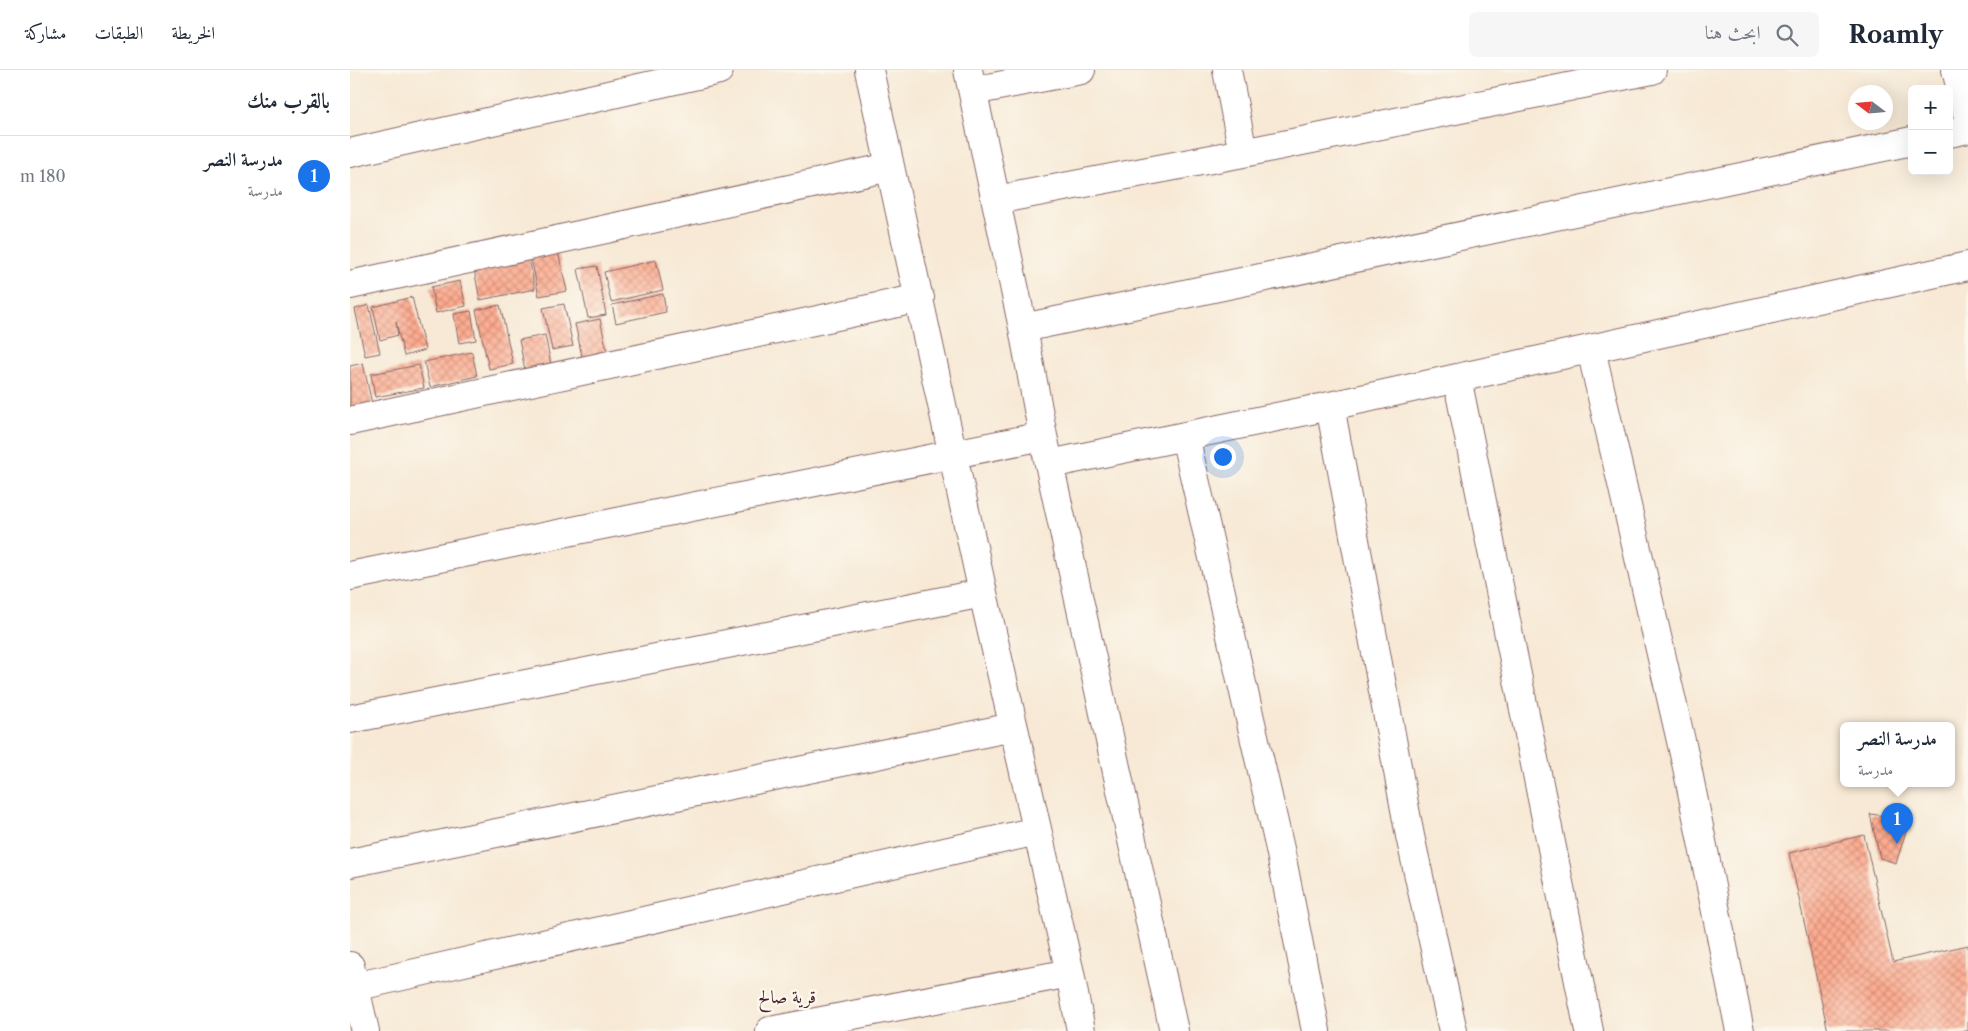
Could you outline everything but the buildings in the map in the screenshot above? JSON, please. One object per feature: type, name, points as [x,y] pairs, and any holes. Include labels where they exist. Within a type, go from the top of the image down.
[{"type":"street","points":[[350,153],[719,70]]},
{"type":"street","points":[[869,70],[920,298],[952,454],[1070,973],[1081,1031]]},
{"type":"street","points":[[1081,70],[971,81],[1044,436],[1174,1031]]},
{"type":"street","points":[[1227,70],[1243,153]]},
{"type":"street","points":[[996,200],[1243,153],[1652,70]]},
{"type":"street","points":[[1956,70],[1968,117]]},
{"type":"street","points":[[1953,132],[1968,129]]},
{"type":"street","points":[[1023,328],[1908,142]]},
{"type":"street","points":[[350,285],[890,167]]},
{"type":"street","points":[[1050,464],[1330,406],[1968,266]]},
{"type":"street","points":[[350,421],[920,298]]},
{"type":"street","points":[[1591,349],[1687,767],[1740,1031]]},
{"type":"street","points":[[1457,378],[1589,1031]]},
{"type":"street","points":[[1330,406],[1410,836],[1453,1031]]},
{"type":"street","points":[[350,576],[1044,436]]},
{"type":"street","points":[[1185,436],[1280,849],[1316,1031]]},
{"type":"street","points":[[350,720],[983,593]]},
{"type":"street","points":[[350,863],[1013,727]]},
{"type":"street","points":[[365,1031],[352,980],[1037,831]]},
{"type":"street","points":[[770,1031],[1070,973]]},
{"type":"place","name":"مدرسة النصر","points":[[1897,844]]},
{"type":"district","name":"قرية صالح","points":[[787,997]]}]
